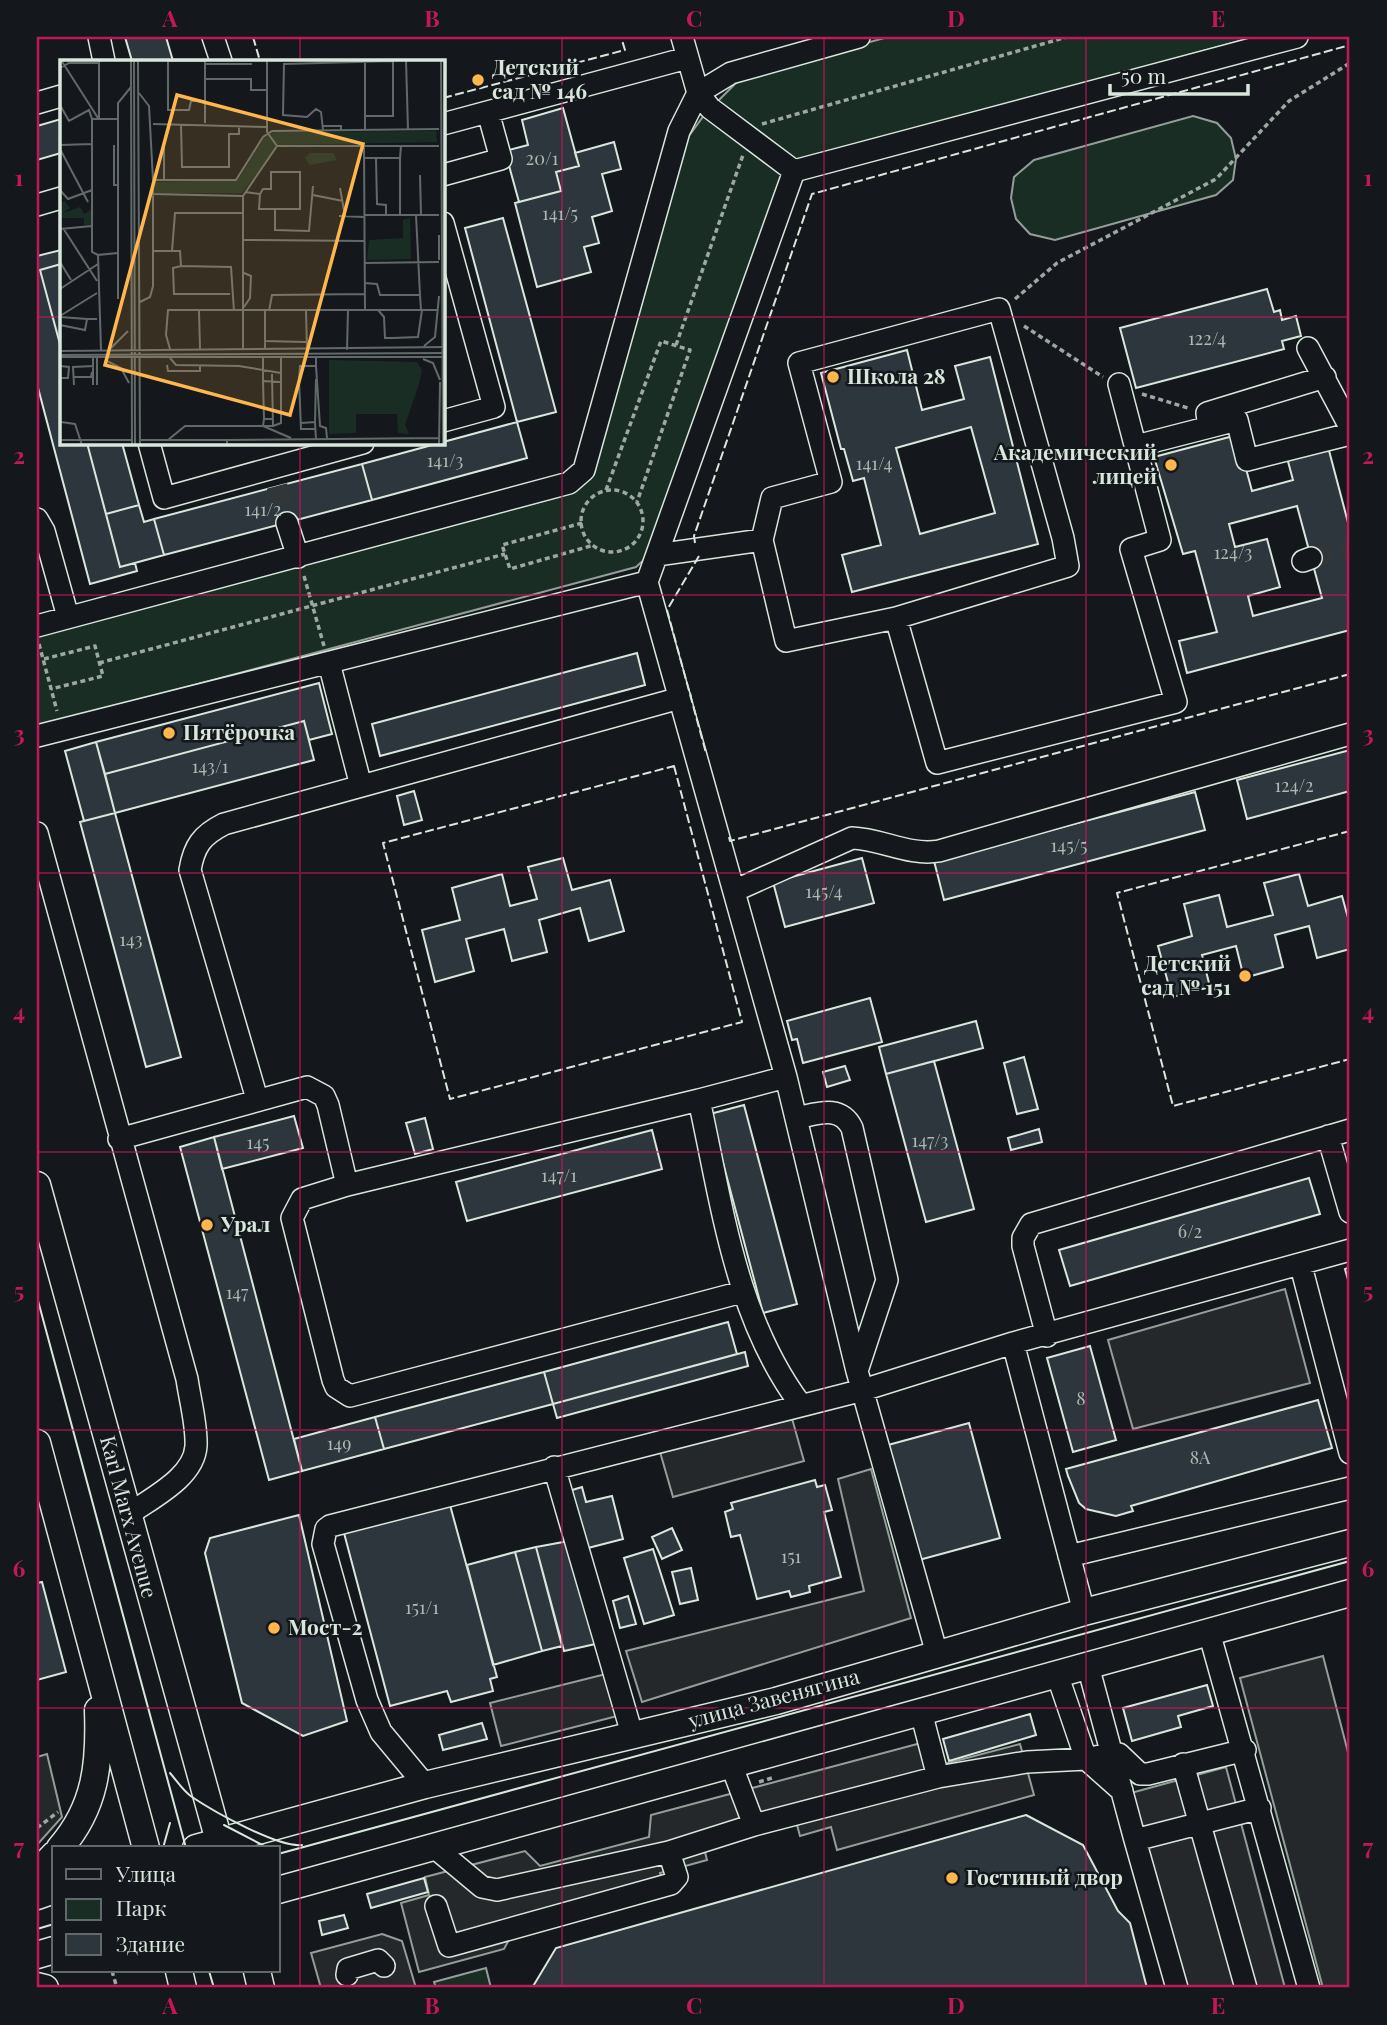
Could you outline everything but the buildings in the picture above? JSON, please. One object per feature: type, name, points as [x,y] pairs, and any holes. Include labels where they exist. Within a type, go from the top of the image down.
[{"type":"main road","name":"Karl Marx Avenue","points":[[37,1185],[128,1515],[212,1846]]},
{"type":"main road","points":[[37,1443],[145,1846]]},
{"type":"main road","name":"улица Завенягина","points":[[212,1846],[425,1784],[776,1701],[1084,1612],[1350,1543]]},
{"type":"main road","points":[[280,1888],[1350,1593]]},
{"type":"main road","points":[[61,1846],[85,1813],[95,1783],[99,1755],[97,1667]]},
{"type":"main road","points":[[37,1873],[52,1857]]},
{"type":"main road","points":[[37,1986],[45,1988]]},
{"type":"lane","points":[[99,37],[104,60]]},
{"type":"lane","points":[[214,37],[220,60]]},
{"type":"lane","points":[[37,626],[569,483],[584,470],[679,131],[698,93],[731,73],[859,37]]},
{"type":"lane","points":[[794,171],[1297,37]]},
{"type":"lane","points":[[444,124],[488,112],[685,47],[698,93],[729,124],[794,171]]},
{"type":"lane","points":[[37,103],[60,96]]},
{"type":"lane","points":[[444,175],[501,159],[488,112]]},
{"type":"lane","points":[[794,171],[647,582],[786,1077],[860,1380],[937,1654]]},
{"type":"lane","points":[[37,205],[60,198]]},
{"type":"lane","points":[[444,227],[494,407],[444,421]]},
{"type":"lane","points":[[999,309],[1063,538],[1068,566],[896,618],[786,641],[762,540],[772,498],[831,482],[799,363],[999,309]]},
{"type":"lane","points":[[1308,348],[1350,426]]},
{"type":"lane","points":[[1136,446],[1325,377]]},
{"type":"lane","points":[[896,618],[937,763],[1176,702],[1131,549],[1160,540],[1119,384]]},
{"type":"lane","points":[[1208,420],[1237,420],[1247,460],[1350,434]]},
{"type":"lane","points":[[149,444],[164,498],[275,477],[360,444]]},
{"type":"lane","points":[[37,519],[44,531],[68,617]]},
{"type":"lane","points":[[287,523],[298,557]]},
{"type":"lane","points":[[657,555],[762,540]]},
{"type":"lane","points":[[37,736],[647,582]]},
{"type":"lane","points":[[329,663],[361,786]]},
{"type":"lane","points":[[257,1099],[190,870],[192,854],[208,832],[224,824],[680,698]]},
{"type":"lane","points":[[734,891],[852,838],[866,839],[914,852],[939,851],[1350,734]]},
{"type":"lane","points":[[37,833],[187,1379],[196,1447],[190,1465],[177,1480],[128,1515]]},
{"type":"lane","points":[[742,1292],[350,1395],[336,1387],[333,1380],[292,1218],[302,1199],[347,1185],[786,1077]]},
{"type":"lane","points":[[119,1139],[298,1087],[316,1090],[324,1096],[347,1185]]},
{"type":"lane","points":[[699,1100],[742,1292],[786,1384],[801,1405]]},
{"type":"lane","points":[[796,1118],[835,1112],[848,1121],[855,1141],[887,1280],[860,1380]]},
{"type":"lane","points":[[1047,1336],[1023,1246],[1023,1238],[1031,1224],[1350,1130]]},
{"type":"lane","points":[[1328,1136],[1350,1212]]},
{"type":"lane","points":[[425,1784],[381,1732],[367,1700],[323,1544],[326,1529],[336,1523],[801,1405],[860,1380],[1047,1336],[1350,1250]]},
{"type":"lane","points":[[1301,1266],[1350,1453]]},
{"type":"lane","points":[[1013,1343],[1084,1612]]},
{"type":"lane","points":[[554,1466],[632,1734]]},
{"type":"lane","points":[[1069,1556],[1350,1488]]},
{"type":"lane","points":[[1209,1632],[1309,1988]]},
{"type":"lane","points":[[1088,1665],[1177,1988]]},
{"type":"lane","points":[[1057,1674],[1086,1759],[1122,1791]]},
{"type":"lane","points":[[920,1712],[938,1777]]},
{"type":"lane","points":[[434,1847],[482,1886],[497,1890],[669,1852],[754,1825],[938,1777],[1027,1762],[1086,1759],[1114,1753],[1119,1754],[1140,1774],[1244,1750]]},
{"type":"lane","points":[[731,1764],[754,1825]]},
{"type":"lane","points":[[1183,1764],[1246,1988]]},
{"type":"lane","points":[[1135,1840],[1260,1808]]},
{"type":"lane","points":[[436,1906],[449,1946],[671,1884],[677,1877],[669,1852]]},
{"type":"lane","points":[[347,1975],[348,1969],[354,1965],[378,1960],[384,1966]]},
{"type":"path","points":[[1208,420],[1099,375],[999,309],[1023,295],[1057,263],[1216,179],[1289,100],[1350,62]]},
{"type":"path","points":[[594,545],[588,539],[582,523],[585,506],[606,490],[662,341],[690,350],[637,502]]},
{"type":"path","points":[[582,523],[502,545],[510,569],[594,545],[619,551],[634,542],[643,527],[641,509],[637,502],[623,492],[606,490]]},
{"type":"path","points":[[99,663],[505,554]]},
{"type":"path","points":[[298,557],[329,663]]},
{"type":"path","points":[[37,633],[62,730]]},
{"type":"path","points":[[44,659],[95,646],[103,676],[51,689]]},
{"type":"green space","points":[[888,37],[1254,37],[810,159],[646,558],[636,567],[37,727],[37,634],[558,497],[584,484],[594,466],[686,140],[705,114],[742,77]]},
{"type":"green space","points":[[1193,116],[1217,123],[1231,138],[1236,159],[1233,180],[1216,195],[1055,240],[1030,234],[1016,219],[1011,198],[1014,177],[1034,160]]},
{"type":"green space","points":[[486,1968],[491,1988],[436,1988],[434,1982]]},
{"type":"shaded area","points":[[1285,1289],[1310,1383],[1133,1429],[1108,1340]]},
{"type":"shaded area","points":[[791,1415],[804,1461],[673,1497],[660,1452]]},
{"type":"shaded area","points":[[871,1469],[911,1618],[642,1702],[626,1651],[864,1591],[838,1479]]},
{"type":"shaded area","points":[[1323,1656],[1350,1760],[1350,1988],[1323,1988],[1240,1678]]},
{"type":"shaded area","points":[[610,1673],[621,1715],[501,1746],[490,1703]]},
{"type":"shaded area","points":[[921,1743],[929,1768],[1020,1744],[1034,1795],[837,1850],[831,1827],[800,1836],[797,1825],[764,1821],[731,1830],[705,1852],[707,1860],[660,1873],[665,1893],[511,1936],[504,1949],[419,1972],[401,1903],[429,1895],[425,1877],[525,1851],[540,1866],[649,1837],[651,1815]]},
{"type":"shaded area","points":[[47,1754],[62,1817],[37,1845],[37,1757]]},
{"type":"shaded area","points":[[1226,1767],[1285,1988],[1184,1988],[1131,1793]]},
{"type":"shaded area","points":[[382,1934],[402,1941],[416,1988],[321,1988],[311,1953]]},
{"type":"tunnel","points":[[277,486],[287,523]]},
{"type":"tunnel","points":[[1311,558],[1350,548]]},
{"type":"tram line","points":[[37,1297],[185,1846]]},
{"type":"tram line","points":[[280,1853],[1350,1561]]},
{"type":"tram line","points":[[170,1773],[189,1795],[230,1819],[278,1841],[302,1845]]},
{"type":"tram line","points":[[164,1846],[170,1823]]},
{"type":"tram line","points":[[224,1825],[264,1846]]},
{"type":"tram line","points":[[37,1929],[52,1925]]},
{"type":"tram line","points":[[209,1972],[214,1988]]},
{"type":"fence","points":[[253,37],[260,60]]},
{"type":"fence","points":[[444,98],[625,50],[621,37]]},
{"type":"fence","points":[[695,543],[694,536],[812,194],[1350,45]]},
{"type":"fence","points":[[699,556],[667,610],[706,753]]},
{"type":"fence","points":[[729,837],[730,841],[1350,674]]},
{"type":"fence","points":[[674,766],[742,1022],[450,1099],[383,843],[674,766]]},
{"type":"fence","points":[[1350,831],[1117,893],[1173,1106],[1350,1059]]},
{"type":"place","name":"Детский сад № 146","points":[[478,80]]},
{"type":"place","name":"Школа 28","points":[[833,377]]},
{"type":"place","name":"Академический лицей","points":[[1171,465]]},
{"type":"place","name":"Пятёрочка","points":[[169,733]]},
{"type":"place","name":"Детский сад № 151","points":[[1245,976]]},
{"type":"place","name":"Урал","points":[[207,1225]]},
{"type":"place","name":"Мост-2","points":[[274,1628]]},
{"type":"place","name":"Гостиный двор","points":[[952,1878]]}]
